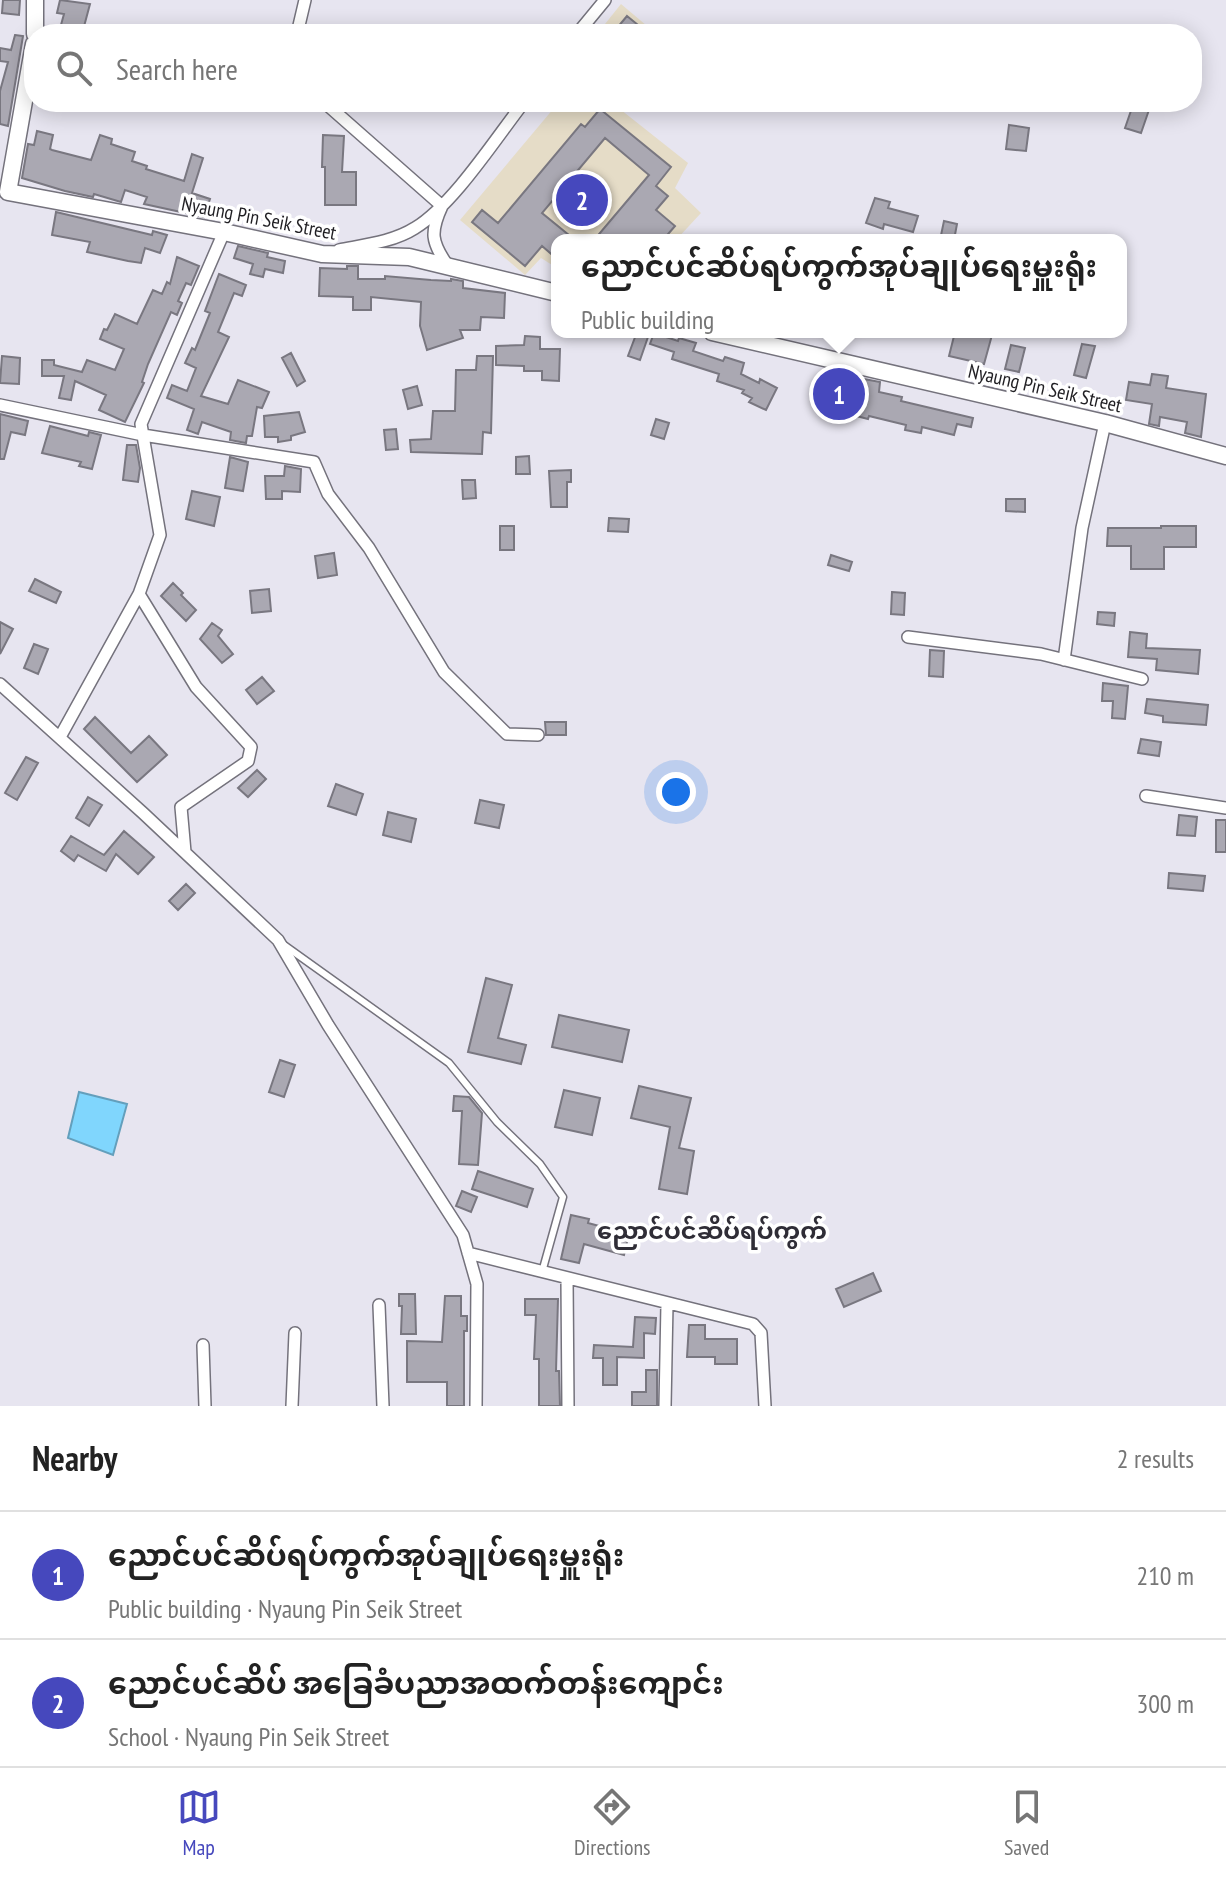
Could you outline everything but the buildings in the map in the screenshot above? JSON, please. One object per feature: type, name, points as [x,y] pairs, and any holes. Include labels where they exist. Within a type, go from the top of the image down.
[{"type":"street","points":[[35,0],[35,24]]},
{"type":"street","points":[[299,24],[305,0]]},
{"type":"street","points":[[585,24],[605,0]]},
{"type":"street","points":[[4,191],[24,93]]},
{"type":"street","points":[[335,112],[442,206]]},
{"type":"street","points":[[322,254],[390,239],[415,228],[442,206],[516,112]]},
{"type":"street","name":"Nyaung Pin Seik Street","points":[[4,191],[224,232],[322,254],[409,257],[551,292]]},
{"type":"street","points":[[442,206],[433,226],[437,251],[448,266]]},
{"type":"street","points":[[60,737],[139,594],[160,535],[141,424],[224,232]]},
{"type":"street","name":"Nyaung Pin Seik Street","points":[[738,338],[1105,423],[1226,456]]},
{"type":"street","points":[[0,405],[143,435],[314,462],[328,494],[369,548],[444,672],[507,734],[538,735]]},
{"type":"street","points":[[1064,660],[1082,528],[1105,423]]},
{"type":"street","points":[[139,594],[196,687],[251,747],[248,761],[181,807],[185,852]]},
{"type":"street","points":[[908,637],[1041,654],[1142,679]]},
{"type":"street","points":[[0,684],[278,940],[328,1025],[463,1235],[477,1284],[476,1406]]},
{"type":"street","points":[[1146,796],[1226,808]]},
{"type":"street","points":[[468,1253],[753,1324],[761,1333],[765,1406]]},
{"type":"street","points":[[567,1279],[568,1406]]},
{"type":"street","points":[[665,1406],[667,1304]]},
{"type":"street","points":[[379,1305],[383,1406]]},
{"type":"street","points":[[292,1406],[295,1333]]},
{"type":"street","points":[[203,1345],[205,1406]]},
{"type":"lane","points":[[278,940],[332,982],[449,1063],[497,1122],[540,1164],[563,1197],[542,1272]]},
{"type":"shaded area","points":[[621,4],[645,24],[605,24]]},
{"type":"shaded area","points":[[551,112],[624,112],[688,163],[675,188],[701,213],[682,234],[551,234],[551,264],[541,258],[525,275],[460,220]]},
{"type":"water","points":[[79,1092],[127,1104],[113,1155],[68,1138]]},
{"type":"place","name":"ညောင်ပင်ဆိပ် အခြေခံပညာအထက်တန်းကျောင်း","points":[[582,200]]},
{"type":"place","name":"ညောင်ပင်ဆိပ်ရပ်ကွက်အုပ်ချုပ်ရေးမှူးရုံး","points":[[839,394]]},
{"type":"district","name":"ညောင်ပင်ဆိပ်ရပ်ကွက်","points":[[712,1231]]}]
